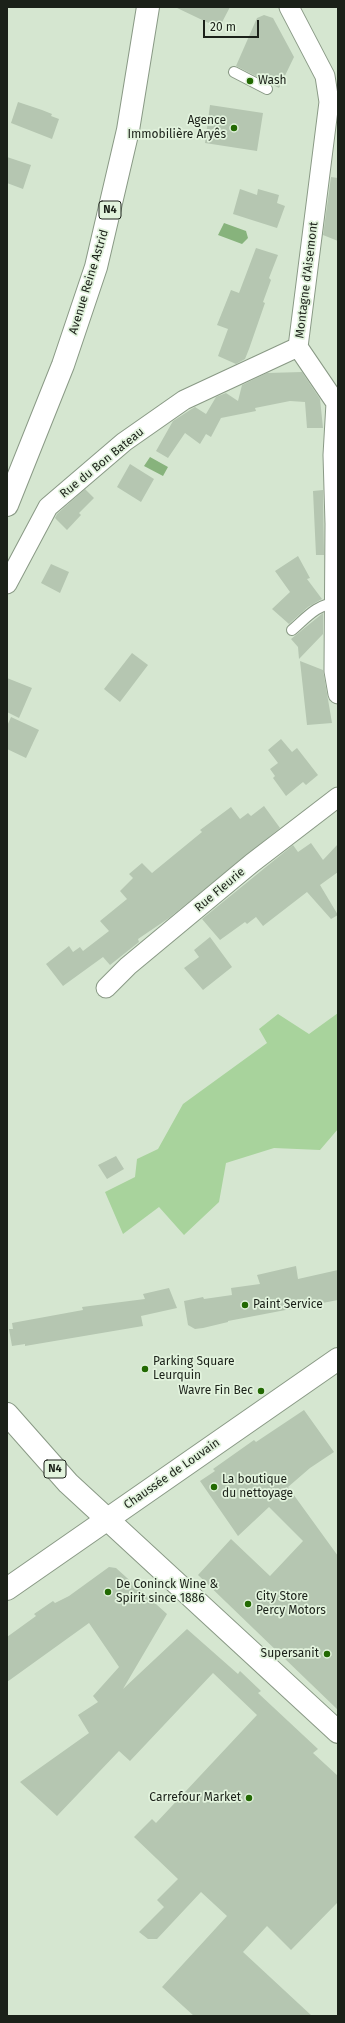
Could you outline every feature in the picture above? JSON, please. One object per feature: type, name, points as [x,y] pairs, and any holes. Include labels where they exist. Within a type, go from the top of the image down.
[{"type":"main road","name":"Avenue Reine Astrid","points":[[139,7],[141,50]]},
{"type":"main road","name":"Avenue Reine Astrid","points":[[7,505],[63,365],[96,267],[128,130],[148,7]]},
{"type":"main road","name":"Chaussée de Louvain","points":[[7,1589],[338,1360]]},
{"type":"main road","name":"N4","points":[[7,1414],[68,1483],[338,1732]]},
{"type":"street","name":"Montagne d'Aisemont","points":[[289,7],[325,76],[329,102],[298,347],[337,403],[333,455],[336,603],[334,671],[338,694]]},
{"type":"street","name":"Rue du Bon Bateau","points":[[7,584],[48,507],[124,442],[184,400],[298,347]]},
{"type":"street","name":"Rue Fleurie","points":[[106,988],[128,966],[246,868],[338,796]]},
{"type":"lane","points":[[234,72],[267,89]]},
{"type":"lane","points":[[292,630],[323,604],[336,603]]},
{"type":"shaded area","points":[[224,223],[246,231],[248,238],[242,244],[218,235]]},
{"type":"shaded area","points":[[150,457],[168,467],[163,476],[144,466]]},
{"type":"shaded area","points":[[338,1013],[338,1129],[320,1150],[274,1148],[226,1163],[219,1202],[184,1235],[159,1207],[123,1234],[105,1192],[135,1177],[137,1159],[158,1149],[183,1104],[267,1043],[259,1029],[278,1014],[309,1034]]},
{"type":"building","points":[[175,7],[230,7],[219,28]]},
{"type":"building","points":[[264,15],[273,18],[294,57],[279,88],[236,66],[257,18]]},
{"type":"building","points":[[18,102],[52,114],[51,116],[59,119],[52,139],[11,123]]},
{"type":"building","name":"Agence Immobilière Aryês","points":[[210,105],[263,113],[257,151],[205,143]]},
{"type":"building","points":[[7,157],[31,165],[23,189],[7,183]]},
{"type":"building","points":[[331,177],[338,178],[338,241],[323,235]]},
{"type":"building","points":[[240,189],[257,195],[258,189],[279,195],[277,203],[285,206],[277,228],[233,214]]},
{"type":"building","points":[[256,248],[278,255],[269,278],[271,280],[263,302],[265,303],[249,349],[245,359],[236,364],[218,356],[228,329],[217,325],[231,290],[239,293]]},
{"type":"building","points":[[302,372],[320,399],[323,428],[307,428],[305,402],[290,401],[255,408],[256,411],[221,418],[211,437],[206,434],[200,444],[185,433],[168,458],[156,451],[173,421],[195,407],[206,414],[216,397],[226,393],[238,401],[242,385],[267,373]]},
{"type":"building","points":[[130,464],[154,479],[141,502],[117,487]]},
{"type":"building","points":[[85,489],[94,498],[79,513],[81,515],[67,530],[55,518],[57,514]]},
{"type":"building","points":[[323,490],[324,555],[316,555],[313,491]]},
{"type":"building","points":[[298,556],[310,578],[307,579],[322,599],[308,607],[289,624],[272,609],[290,592],[275,571]]},
{"type":"building","points":[[51,564],[69,572],[60,593],[41,583]]},
{"type":"building","points":[[323,613],[323,634],[299,659],[298,647],[291,639]]},
{"type":"building","points":[[132,653],[148,665],[120,702],[104,689]]},
{"type":"building","points":[[300,661],[323,670],[332,723],[307,725]]},
{"type":"building","points":[[7,678],[32,688],[19,718],[7,712]]},
{"type":"building","points":[[11,717],[39,730],[26,758],[7,749],[7,726]]},
{"type":"building","points":[[281,739],[292,752],[297,748],[318,775],[306,785],[303,782],[286,796],[273,778],[275,776],[270,769],[278,763],[268,750]]},
{"type":"building","points":[[264,806],[280,828],[169,918],[138,939],[139,942],[110,965],[103,957],[63,986],[46,964],[69,946],[73,952],[80,947],[83,951],[109,931],[100,921],[127,899],[120,891],[133,878],[129,874],[142,863],[152,873],[202,832],[200,830],[231,807],[240,819],[248,813],[251,816]]},
{"type":"building","points":[[311,843],[323,860],[338,844],[338,872],[320,885],[338,915],[331,919],[307,892],[263,926],[256,917],[247,924],[245,922],[220,940],[202,919],[293,845],[298,852]]},
{"type":"building","points":[[210,937],[232,967],[203,990],[184,968],[199,957],[194,950]]},
{"type":"building","points":[[116,1156],[124,1169],[107,1179],[98,1165]]},
{"type":"building","points":[[296,1266],[298,1279],[338,1270],[338,1300],[228,1321],[203,1328],[195,1329],[188,1325],[184,1301],[203,1297],[204,1299],[232,1295],[231,1288],[260,1284],[257,1275]]},
{"type":"building","points":[[169,1288],[177,1308],[141,1316],[143,1326],[25,1346],[25,1344],[12,1346],[9,1329],[13,1329],[12,1323],[83,1310],[82,1307],[145,1299],[143,1294]]},
{"type":"building","points":[[304,1410],[334,1452],[310,1468],[288,1487],[338,1556],[338,1710],[198,1575],[231,1539],[270,1576],[303,1541],[269,1507],[238,1536],[200,1481],[215,1471],[213,1469],[254,1440],[256,1442]]},
{"type":"building","points":[[109,1567],[116,1568],[167,1614],[123,1689],[187,1629],[238,1674],[240,1671],[261,1691],[258,1693],[318,1749],[313,1753],[338,1776],[338,1902],[291,1950],[267,1926],[243,1952],[312,2016],[194,2016],[162,1987],[227,1916],[201,1892],[157,1939],[148,1939],[139,1932],[164,1907],[157,1900],[178,1879],[134,1837],[152,1819],[156,1823],[257,1715],[213,1673],[130,1761],[119,1751],[57,1816],[20,1782],[89,1733],[78,1715],[98,1702],[93,1696],[119,1667],[89,1623],[7,1682],[7,1637],[36,1616],[34,1614],[53,1601],[55,1603],[69,1596]]},
{"type":"place","name":"Wash","points":[[250,81]]},
{"type":"place","name":"Agence Immobilière Aryês","points":[[234,128]]},
{"type":"place","name":"Paint Service","points":[[245,1305]]},
{"type":"place","name":"Parking Square Leurquin","points":[[145,1369]]},
{"type":"place","name":"Wavre Fin Bec","points":[[261,1391]]},
{"type":"place","name":"La boutique du nettoyage","points":[[214,1487]]},
{"type":"place","name":"De Coninck Wine & Spirit since 1886","points":[[108,1592]]},
{"type":"place","name":"City Store Percy Motors","points":[[248,1604]]},
{"type":"place","name":"Supersanit","points":[[327,1654]]},
{"type":"place","name":"Carrefour Market","points":[[249,1798]]}]
